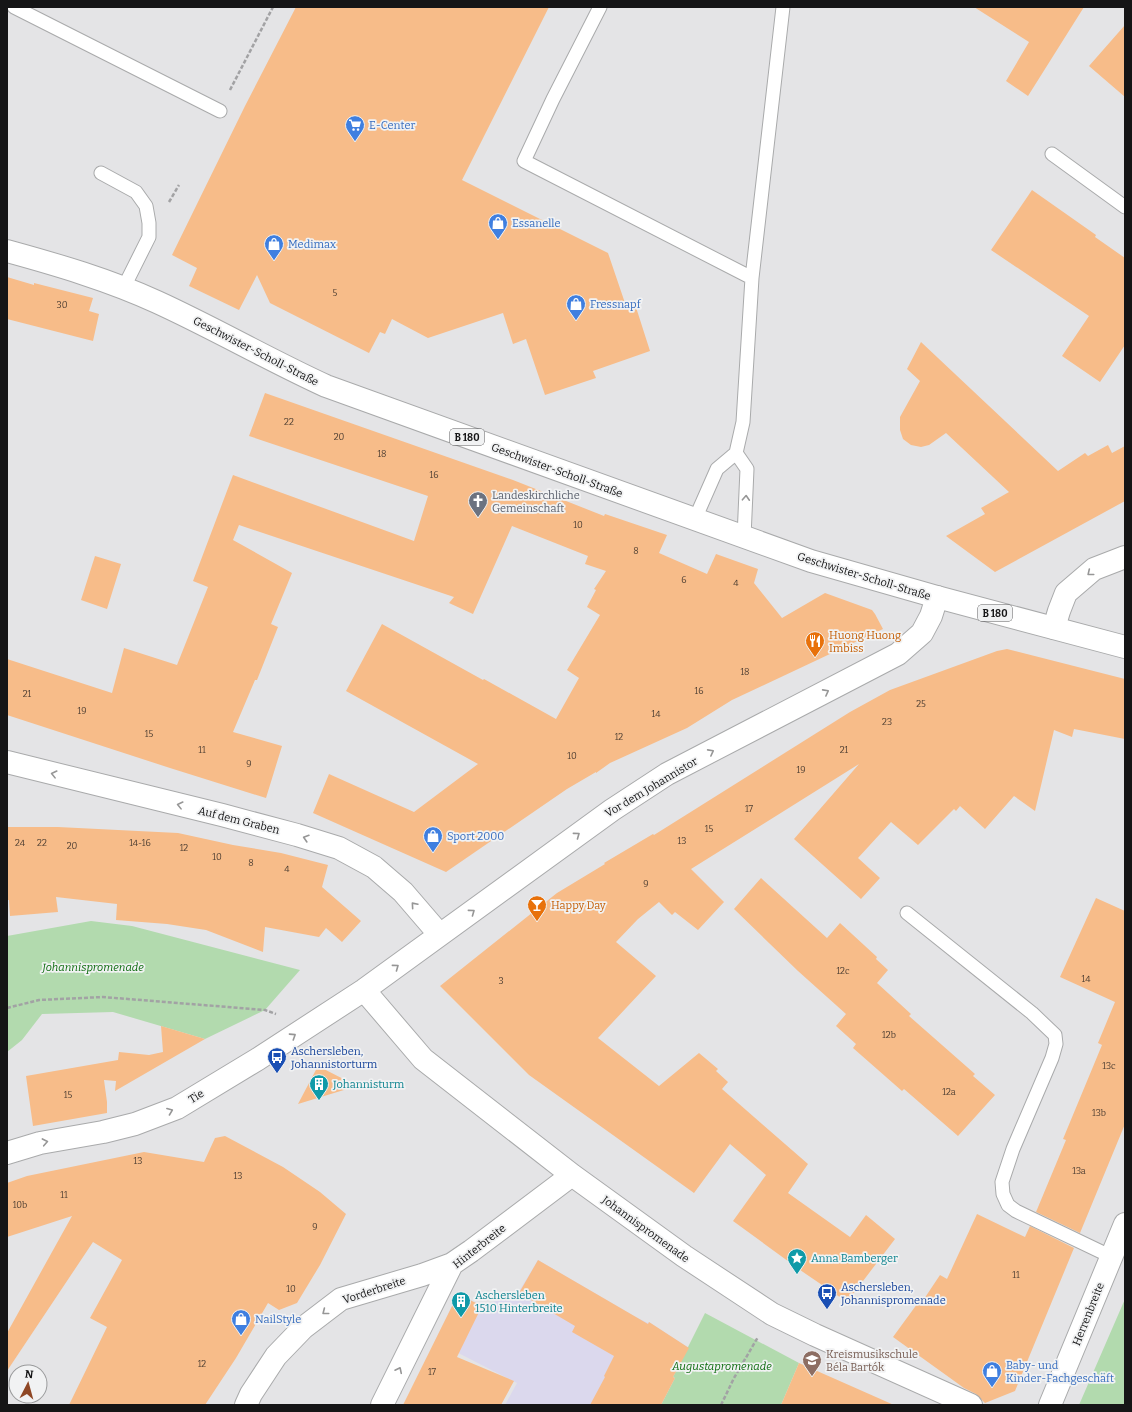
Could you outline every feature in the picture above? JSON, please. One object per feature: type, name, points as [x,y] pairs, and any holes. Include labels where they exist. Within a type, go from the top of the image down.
[{"type":"street","name":"Geschwister-Scholl-Straße","points":[[7,251],[61,266],[123,288],[162,304],[289,369],[326,386],[811,562],[937,598],[1054,628]]},
{"type":"street","points":[[1054,628],[1066,593],[1094,569],[1125,557]]},
{"type":"street","name":"Vor dem Johannistor","points":[[364,990],[612,810],[667,774],[898,654],[922,633],[931,616],[937,598]]},
{"type":"street","name":"B 180","points":[[1054,628],[1125,646]]},
{"type":"street","name":"Auf dem Graben","points":[[7,762],[222,815],[297,835],[338,848],[374,866],[403,892],[440,935]]},
{"type":"street","name":"Tie","points":[[7,1152],[40,1143],[103,1132],[135,1124],[177,1108],[258,1059],[364,990]]},
{"type":"street","name":"Johannispromenade","points":[[364,990],[423,1059],[572,1174],[684,1256],[772,1314],[815,1335],[971,1405]]},
{"type":"street","name":"Hinterbreite","points":[[382,1405],[452,1264],[572,1174]]},
{"type":"street","name":"Herrenbreite","points":[[1050,1405],[1125,1224]]},
{"type":"street","name":"Vorderbreite","points":[[246,1405],[251,1394],[276,1356],[304,1328],[341,1299],[422,1275],[452,1264]]},
{"type":"lane","points":[[14,7],[220,111]]},
{"type":"lane","points":[[600,7],[553,99],[524,161],[752,278]]},
{"type":"lane","points":[[694,519],[717,469],[736,454],[743,422],[752,278],[783,7]]},
{"type":"lane","points":[[1052,154],[1125,207]]},
{"type":"lane","points":[[101,173],[136,192],[146,206],[149,223],[149,237],[123,288]]},
{"type":"lane","points":[[736,454],[747,469],[744,537]]},
{"type":"lane","points":[[907,913],[1032,1013],[1055,1034],[1056,1044],[1052,1058],[1013,1149],[1002,1182],[1003,1194],[1008,1205],[1016,1211],[1112,1257]]},
{"type":"path","points":[[220,111],[273,7]]},
{"type":"path","points":[[7,1008],[39,1000],[103,997],[266,1010],[311,1025]]},
{"type":"path","points":[[721,1405],[734,1378],[772,1314]]},
{"type":"shaded area","points":[[538,1260],[634,1316],[648,1323],[649,1322],[689,1348],[673,1377],[675,1378],[661,1405],[505,1405],[517,1383],[435,1341],[458,1294],[482,1306],[518,1293]]},
{"type":"green space","name":"Johannispromenade","points":[[91,921],[132,926],[300,970],[265,1010],[205,1039],[113,1012],[42,1014],[22,1040],[7,1052],[7,936]]},
{"type":"green space","points":[[1125,1299],[1125,1405],[1079,1405]]},
{"type":"green space","name":"Augustapromenade","points":[[705,1313],[799,1363],[781,1405],[661,1405],[675,1378],[673,1377]]},
{"type":"building","points":[[296,7],[549,7],[462,180],[608,253],[625,303],[634,301],[650,351],[593,371],[596,378],[545,395],[526,339],[513,344],[503,313],[428,338],[392,319],[385,334],[380,332],[369,353],[270,303],[257,275],[239,310],[189,286],[197,268],[172,255],[245,106]]},
{"type":"building","points":[[974,7],[1084,7],[1028,96],[1006,81],[1029,42]]},
{"type":"building","points":[[1125,25],[1125,97],[1089,66]]},
{"type":"building","points":[[1032,190],[1096,235],[1095,237],[1125,258],[1125,345],[1100,382],[1062,356],[1089,316],[991,250]]},
{"type":"building","points":[[7,277],[34,285],[34,283],[93,298],[89,311],[99,314],[93,341],[7,319]]},
{"type":"building","points":[[921,342],[1058,471],[1085,453],[1088,456],[1108,445],[1112,453],[1125,446],[1125,501],[995,572],[946,536],[985,514],[981,508],[1009,492],[946,433],[929,445],[921,447],[911,445],[903,439],[900,430],[900,417],[920,381],[907,369]]},
{"type":"building","points":[[265,393],[513,480],[604,516],[605,514],[667,535],[659,553],[707,574],[716,554],[758,569],[754,583],[782,618],[825,593],[872,610],[883,629],[732,700],[687,728],[610,763],[596,773],[567,789],[446,872],[313,813],[329,774],[414,812],[478,764],[346,691],[382,624],[556,719],[579,678],[567,670],[600,615],[587,607],[596,590],[594,589],[606,571],[585,564],[588,556],[512,526],[473,614],[449,603],[454,597],[239,525],[233,540],[292,573],[271,624],[278,627],[257,680],[255,680],[233,732],[282,746],[266,798],[7,715],[7,659],[112,693],[124,648],[177,665],[208,587],[193,581],[233,475],[414,541],[428,496],[249,436]]},
{"type":"building","points":[[95,556],[121,564],[107,609],[81,600]]},
{"type":"building","points":[[1007,649],[1125,679],[1125,739],[1074,729],[1072,737],[1054,730],[1035,811],[1014,796],[985,829],[960,806],[956,811],[954,809],[918,845],[891,822],[858,858],[880,878],[861,899],[794,839],[859,764],[691,869],[724,902],[698,930],[675,912],[672,915],[659,902],[638,919],[616,942],[656,976],[598,1038],[659,1086],[699,1053],[718,1069],[716,1071],[728,1082],[722,1089],[808,1164],[788,1193],[850,1237],[866,1215],[895,1239],[847,1302],[733,1221],[766,1175],[730,1144],[694,1193],[529,1075],[440,986],[557,893],[605,864],[604,863],[653,834],[654,835],[850,712],[890,690],[997,651]]},
{"type":"building","points":[[7,827],[58,827],[178,833],[233,845],[281,853],[328,865],[322,887],[361,921],[342,942],[326,928],[319,937],[265,927],[263,952],[206,930],[167,924],[116,920],[117,904],[56,897],[58,912],[10,916],[9,900],[7,900]]},
{"type":"building","points":[[761,878],[827,938],[840,923],[877,957],[876,959],[888,970],[877,983],[911,1014],[909,1016],[975,1074],[973,1076],[995,1095],[958,1136],[904,1089],[902,1091],[853,1048],[856,1044],[836,1026],[846,1014],[798,971],[734,909]]},
{"type":"building","points":[[1096,898],[1125,911],[1125,1124],[1080,1233],[1036,1212],[1066,1140],[1063,1139],[1102,1045],[1098,1043],[1115,1002],[1060,977]]},
{"type":"building","points":[[161,1026],[205,1039],[115,1091],[116,1081],[104,1080],[107,1113],[33,1126],[26,1076],[118,1060],[119,1052],[149,1055],[163,1052]]},
{"type":"building","points":[[318,1066],[357,1086],[298,1104]]},
{"type":"building","points":[[225,1136],[283,1167],[320,1192],[346,1214],[320,1265],[297,1303],[279,1310],[268,1303],[236,1358],[205,1405],[69,1405],[107,1327],[90,1318],[122,1260],[93,1242],[12,1364],[8,1364],[7,1371],[7,1333],[72,1216],[7,1237],[7,1183],[27,1176],[144,1152],[204,1162],[215,1138]]},
{"type":"building","points":[[977,1214],[1025,1237],[1030,1226],[1074,1248],[1015,1391],[985,1403],[976,1394],[964,1388],[893,1337],[920,1300],[922,1302],[940,1275],[947,1279]]},
{"type":"building","points":[[538,1260],[648,1324],[649,1322],[689,1348],[673,1377],[675,1378],[661,1405],[590,1405],[614,1356],[572,1332],[575,1326],[519,1293]]},
{"type":"building","points":[[458,1294],[482,1306],[457,1357],[514,1381],[501,1405],[403,1405]]},
{"type":"building","name":"Kreismusikschule Béla Bartók","points":[[799,1363],[894,1405],[781,1405]]},
{"type":"place","name":"E-Center","points":[[355,142]]},
{"type":"place","name":"Essanelle","points":[[498,240]]},
{"type":"place","name":"Medimax","points":[[274,261]]},
{"type":"place","name":"Fressnapf","points":[[576,321]]},
{"type":"place","name":"Landeskirchliche Gemeinschaft","points":[[478,518]]},
{"type":"place","name":"Huong Huong Imbiss","points":[[815,658]]},
{"type":"place","name":"Sport 2000","points":[[433,853]]},
{"type":"place","name":"Happy Day","points":[[537,922]]},
{"type":"place","name":"Aschersleben, Johannistorturm","points":[[277,1074]]},
{"type":"place","name":"Johannisturm","points":[[319,1101]]},
{"type":"place","name":"Anna Bamberger","points":[[797,1275]]},
{"type":"place","name":"Aschersleben, Johannispromenade","points":[[827,1310]]},
{"type":"place","name":"Aschersleben 1510 Hinterbreite","points":[[461,1318]]},
{"type":"place","name":"NailStyle","points":[[241,1336]]},
{"type":"place","name":"Kreismusikschule Béla Bartók","points":[[812,1377]]},
{"type":"place","name":"Baby- und Kinder-Fachgeschäft","points":[[992,1388]]}]
